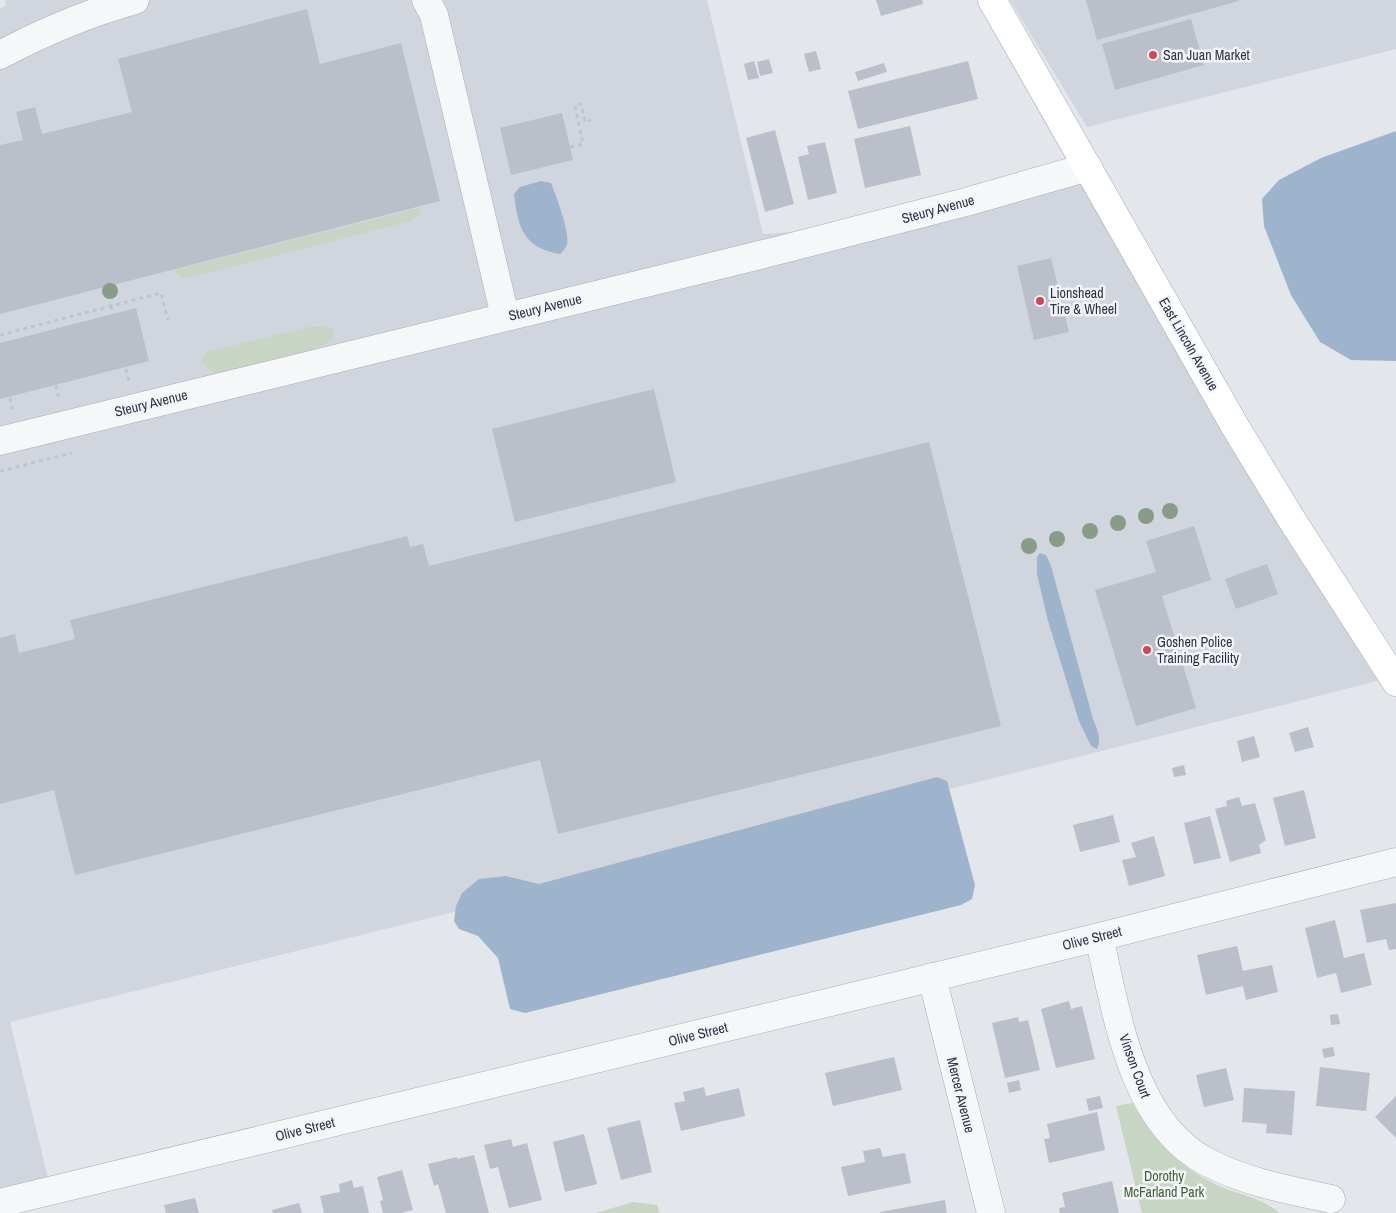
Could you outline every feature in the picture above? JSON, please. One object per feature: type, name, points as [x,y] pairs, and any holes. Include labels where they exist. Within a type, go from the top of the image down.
[{"type":"main road","name":"East Lincoln Avenue","points":[[992,0],[1236,428],[1290,517],[1396,682]]},
{"type":"street","points":[[0,56],[38,35],[88,14],[135,0]]},
{"type":"street","points":[[426,0],[434,15],[505,316]]},
{"type":"street","name":"Steury Avenue","points":[[0,441],[768,253],[966,202],[1088,167]]},
{"type":"street","name":"Olive Street","points":[[0,1203],[1098,937],[1396,862]]},
{"type":"street","name":"Vinson Court","points":[[1098,937],[1127,1053],[1146,1099],[1164,1127],[1188,1149],[1206,1162],[1268,1185],[1331,1199]]},
{"type":"street","name":"Mercer Avenue","points":[[932,977],[991,1213]]},
{"type":"path","points":[[570,147],[583,144],[575,106],[581,104],[585,122],[591,120]]},
{"type":"path","points":[[0,335],[161,293],[168,320]]},
{"type":"path","points":[[111,306],[112,313]]},
{"type":"path","points":[[126,369],[129,382]]},
{"type":"path","points":[[56,385],[59,399]]},
{"type":"path","points":[[10,398],[14,411]]},
{"type":"shaded area","points":[[5,0],[707,0],[763,234],[936,222],[1076,182],[1089,190],[1381,680],[10,1022],[51,1190],[0,1203],[0,8],[6,6]]},
{"type":"shaded area","points":[[1010,0],[1396,0],[1396,49],[1087,127]]},
{"type":"green space","points":[[420,208],[416,217],[407,222],[188,278],[180,277],[175,270]]},
{"type":"green space","points":[[321,326],[334,331],[334,337],[314,349],[297,355],[260,365],[215,373],[202,363],[203,355],[211,351],[309,327]]},
{"type":"green space","name":"Dorothy McFarland Park","points":[[1132,1103],[1158,1140],[1190,1169],[1217,1185],[1265,1203],[1279,1213],[1142,1213],[1116,1106]]},
{"type":"green space","points":[[633,1202],[657,1205],[660,1213],[596,1213]]},
{"type":"water","points":[[1396,131],[1396,361],[1351,360],[1320,342],[1291,295],[1264,226],[1262,199],[1279,180],[1321,158]]},
{"type":"water","points":[[541,181],[551,183],[565,223],[567,245],[560,254],[538,247],[530,241],[521,226],[518,216],[514,194],[520,187]]},
{"type":"water","points":[[1040,553],[1046,555],[1051,566],[1098,734],[1097,749],[1091,746],[1079,721],[1048,621],[1037,574],[1037,557]]},
{"type":"water","points":[[937,777],[947,781],[975,885],[972,899],[961,905],[525,1013],[510,1009],[498,958],[478,936],[459,929],[454,921],[456,906],[462,893],[479,879],[506,876],[539,884]]},
{"type":"building","points":[[876,0],[922,0],[923,4],[881,16]]},
{"type":"building","points":[[1086,0],[1239,0],[1239,1],[1097,40]]},
{"type":"building","points":[[307,9],[320,64],[401,43],[440,201],[0,314],[0,145],[23,140],[16,112],[35,107],[42,134],[132,112],[118,59]]},
{"type":"building","points":[[1191,19],[1204,65],[1115,90],[1102,44]]},
{"type":"building","points":[[816,51],[821,69],[809,72],[804,54]]},
{"type":"building","points":[[769,59],[773,73],[760,76],[757,62]]},
{"type":"building","points":[[754,61],[759,78],[748,80],[744,64]]},
{"type":"building","points":[[968,61],[978,99],[858,129],[848,91]]},
{"type":"building","points":[[884,63],[887,72],[858,81],[855,72]]},
{"type":"building","points":[[562,113],[573,160],[511,175],[500,128]]},
{"type":"building","points":[[910,126],[921,175],[865,188],[854,139]]},
{"type":"building","points":[[775,130],[794,204],[765,212],[746,138]]},
{"type":"building","points":[[825,142],[837,193],[808,200],[798,157],[809,154],[807,146]]},
{"type":"building","points":[[1051,258],[1069,332],[1034,340],[1017,266]]},
{"type":"building","points":[[136,308],[149,361],[0,399],[0,343]]},
{"type":"building","points":[[654,389],[676,482],[515,522],[492,429]]},
{"type":"building","points":[[929,442],[1001,726],[558,834],[540,760],[75,875],[54,790],[0,804],[0,638],[15,634],[19,653],[75,639],[70,620],[407,536],[410,547],[423,544],[429,566]]},
{"type":"building","points":[[1194,526],[1211,580],[1162,596],[1196,708],[1136,726],[1095,590],[1156,572],[1146,541]]},
{"type":"building","points":[[1267,564],[1278,594],[1236,609],[1225,579]]},
{"type":"building","points":[[1308,727],[1314,747],[1295,752],[1289,733]]},
{"type":"building","points":[[1254,736],[1260,757],[1242,762],[1237,741]]},
{"type":"building","points":[[1184,765],[1186,775],[1174,777],[1172,768]]},
{"type":"building","points":[[1304,790],[1316,838],[1285,846],[1273,798]]},
{"type":"building","points":[[1239,797],[1242,806],[1255,803],[1266,840],[1259,845],[1261,853],[1230,862],[1215,809],[1227,806],[1226,801]]},
{"type":"building","points":[[1113,815],[1120,842],[1080,852],[1073,825]]},
{"type":"building","points":[[1210,816],[1221,858],[1194,864],[1184,823]]},
{"type":"building","points":[[1154,836],[1165,876],[1129,886],[1122,860],[1136,857],[1131,843]]},
{"type":"building","points":[[1396,903],[1396,949],[1389,950],[1386,939],[1367,943],[1360,910]]},
{"type":"building","points":[[1335,920],[1344,958],[1364,953],[1372,985],[1341,993],[1336,973],[1317,978],[1305,928]]},
{"type":"building","points":[[1237,946],[1243,971],[1272,965],[1278,992],[1246,1000],[1243,986],[1206,995],[1197,955]]},
{"type":"building","points":[[1069,1001],[1071,1009],[1082,1006],[1095,1059],[1056,1068],[1041,1009]]},
{"type":"building","points":[[1338,1014],[1340,1024],[1331,1025],[1330,1015]]},
{"type":"building","points":[[1018,1017],[1019,1022],[1028,1020],[1040,1070],[1005,1078],[992,1023]]},
{"type":"building","points":[[1333,1047],[1335,1056],[1324,1058],[1322,1049]]},
{"type":"building","points":[[894,1057],[902,1090],[833,1106],[825,1073]]},
{"type":"building","points":[[1320,1067],[1370,1073],[1366,1111],[1316,1106]]},
{"type":"building","points":[[1226,1068],[1234,1100],[1204,1107],[1196,1075]]},
{"type":"building","points":[[1019,1080],[1021,1090],[1009,1093],[1007,1083]]},
{"type":"building","points":[[704,1087],[706,1096],[739,1088],[745,1116],[681,1131],[674,1103],[685,1101],[683,1092]]},
{"type":"building","points":[[1244,1088],[1295,1091],[1292,1135],[1266,1133],[1267,1124],[1242,1122]]},
{"type":"building","points":[[1100,1096],[1103,1108],[1089,1111],[1086,1099]]},
{"type":"building","points":[[1396,1096],[1396,1138],[1375,1117]]},
{"type":"building","points":[[1097,1112],[1105,1150],[1049,1163],[1044,1139],[1050,1138],[1047,1124]]},
{"type":"building","points":[[640,1120],[652,1172],[621,1180],[607,1128]]},
{"type":"building","points":[[584,1134],[597,1184],[565,1192],[553,1142]]},
{"type":"building","points":[[511,1139],[513,1147],[527,1143],[542,1200],[509,1208],[498,1167],[490,1169],[484,1145]]},
{"type":"building","points":[[880,1148],[883,1157],[905,1153],[911,1183],[848,1196],[841,1167],[865,1162],[863,1151]]},
{"type":"building","points":[[474,1155],[489,1213],[446,1213],[438,1184],[434,1186],[428,1164]]},
{"type":"building","points":[[402,1170],[413,1210],[401,1213],[383,1213],[380,1201],[383,1200],[377,1177]]},
{"type":"building","points":[[352,1180],[354,1188],[363,1186],[369,1213],[324,1213],[320,1196],[340,1192],[339,1184]]},
{"type":"building","points":[[1112,1181],[1119,1213],[1060,1213],[1059,1208],[1065,1207],[1062,1193]]},
{"type":"building","points":[[195,1198],[199,1213],[166,1213],[164,1205]]},
{"type":"building","points":[[945,1200],[947,1213],[880,1213],[880,1212]]},
{"type":"building","points":[[299,1203],[302,1213],[273,1213],[272,1210]]},
{"type":"place","name":"San Juan Market","points":[[1153,55]]},
{"type":"place","name":"Lionshead Tire & Wheel","points":[[1040,301]]},
{"type":"place","name":"Goshen Police Training Facility","points":[[1147,650]]}]
